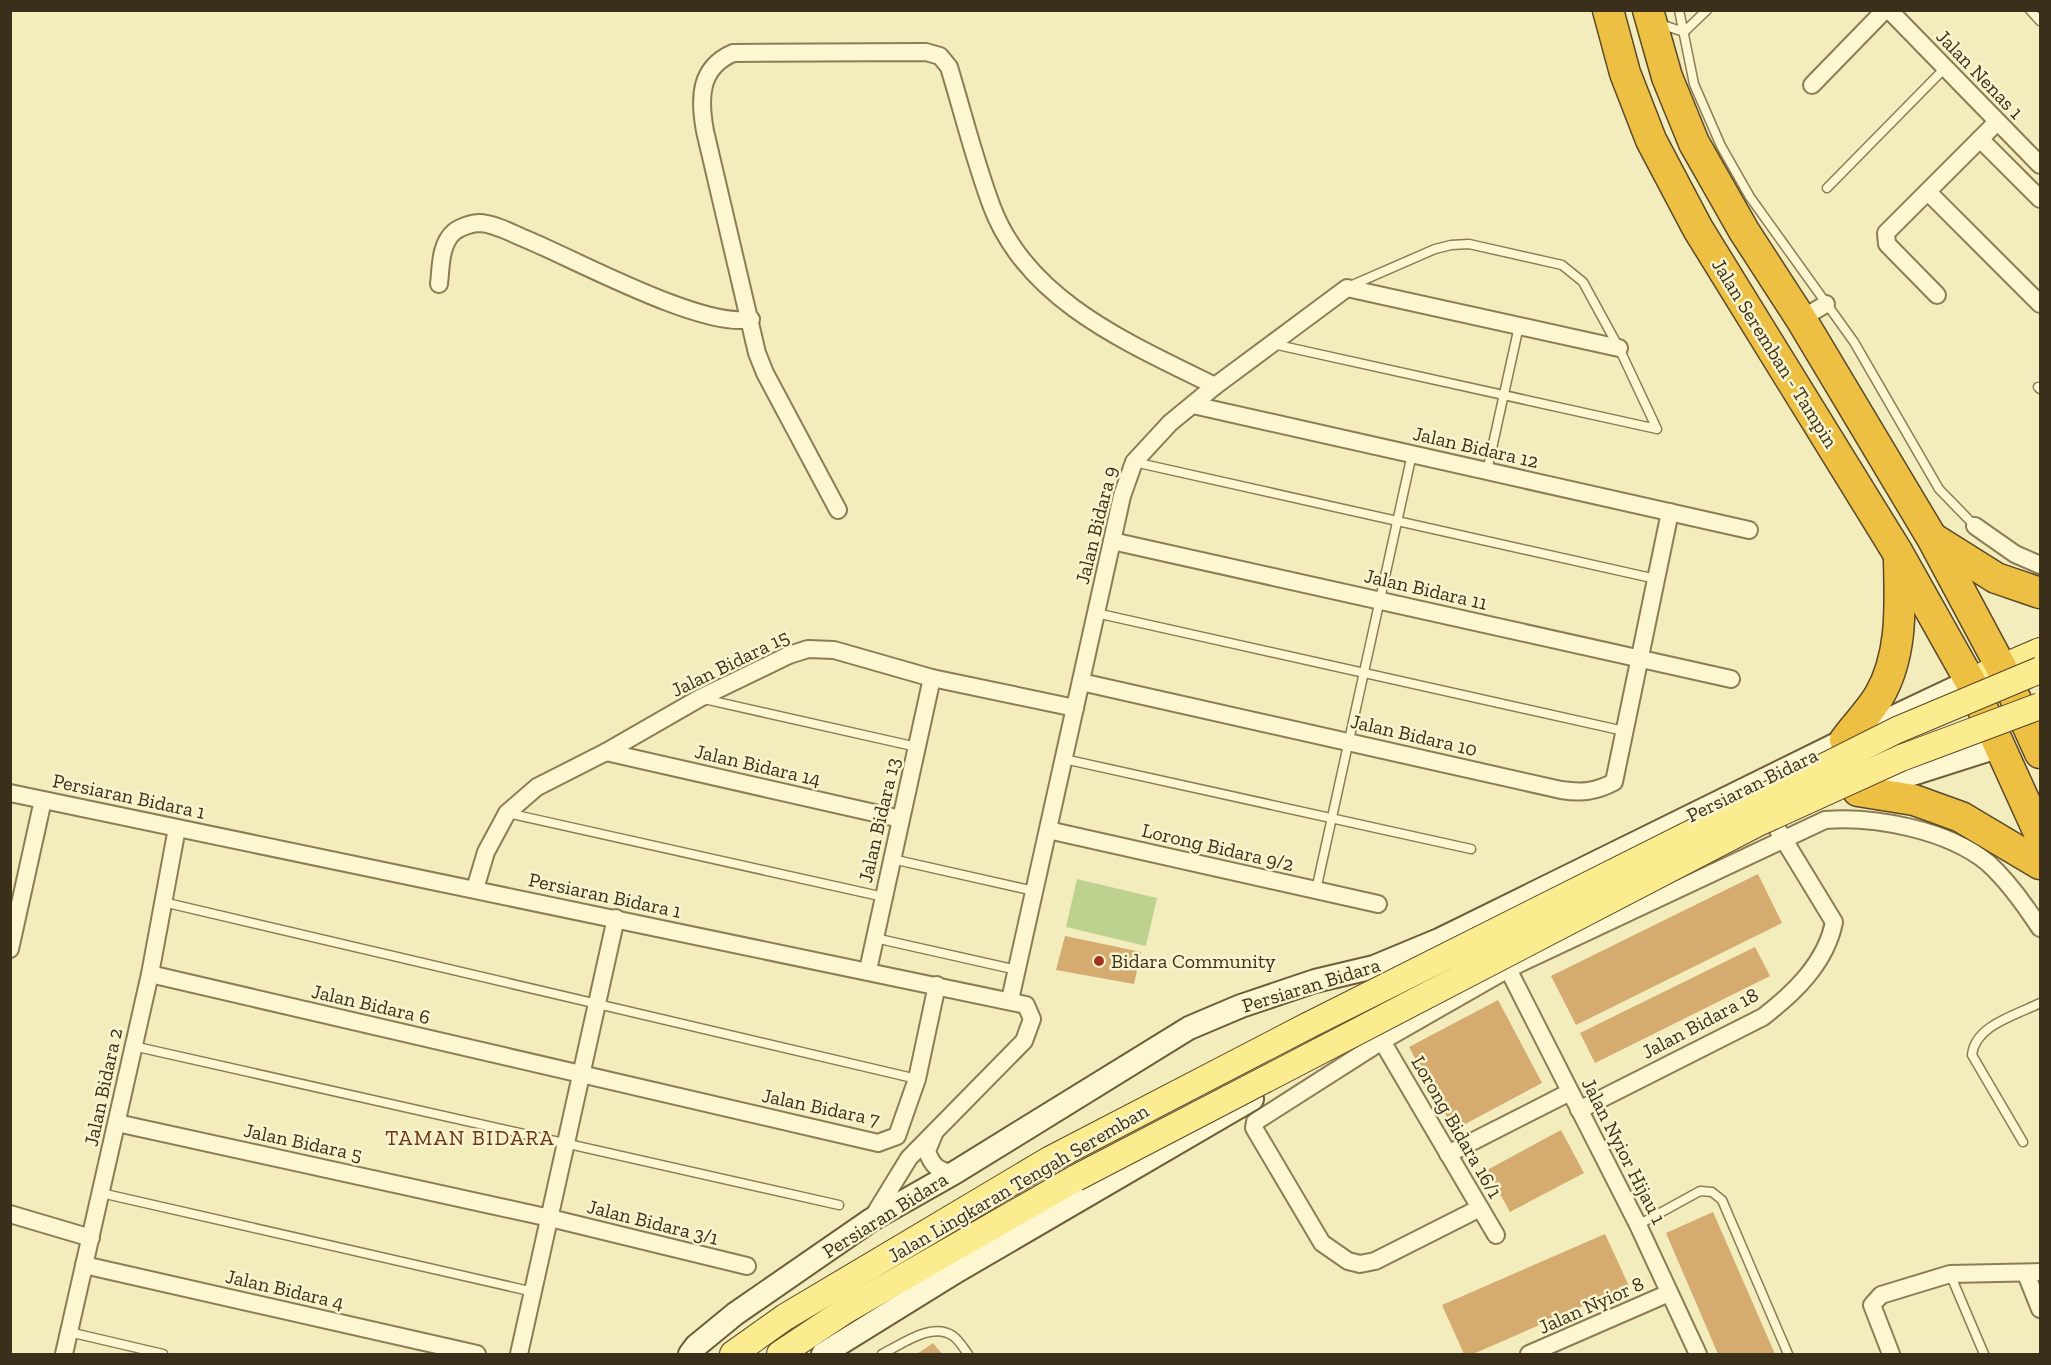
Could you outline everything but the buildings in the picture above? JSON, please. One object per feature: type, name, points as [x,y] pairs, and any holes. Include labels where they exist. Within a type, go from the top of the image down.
[{"type":"highway","name":"Jalan Seremban - Tampin","points":[[1608,10],[1625,73],[1652,140],[1698,229],[1898,554],[1970,681],[2040,835]]},
{"type":"highway","name":"Jalan Seremban - Tampin","points":[[1649,16],[1667,77],[1694,143],[1744,231],[1801,319],[1932,538],[2038,741]]},
{"type":"highway","points":[[1932,538],[1996,578],[2040,593]]},
{"type":"highway","points":[[1845,740],[1878,697],[1889,674],[1896,649],[1899,613],[1898,554]]},
{"type":"highway","points":[[1858,791],[1914,800],[1961,818],[2040,864]]},
{"type":"main road","points":[[1970,681],[2040,651]]},
{"type":"main road","name":"Persiaran Bidara","points":[[1310,1025],[1897,730],[2040,670]]},
{"type":"main road","name":"Persiaran Bidara","points":[[690,1354],[696,1346],[735,1314],[871,1220],[954,1173],[1189,1028],[1241,1006],[1315,981],[1374,967],[1439,940],[1970,681]]},
{"type":"main road","name":"Persiaran Bidara","points":[[1076,1178],[1756,824],[1901,758],[2040,706]]},
{"type":"main road","points":[[1906,711],[1923,712],[1940,721],[1951,731],[1956,741],[1948,763]]},
{"type":"main road","points":[[823,1354],[957,1271],[1243,1104],[1780,833],[1858,791],[2000,746],[2038,741]]},
{"type":"main road","name":"Jalan Lingkaran Tengah Seremban","points":[[733,1354],[785,1317],[1049,1160],[1310,1025]]},
{"type":"main road","name":"Jalan Lingkaran Tengah Seremban","points":[[780,1354],[846,1310],[1076,1178]]},
{"type":"street","name":"Jalan Nenas 1","points":[[1887,10],[2040,165]]},
{"type":"street","points":[[1812,85],[1887,10]]},
{"type":"street","points":[[838,510],[765,373],[757,353],[701,108],[708,73],[713,64],[733,53],[926,52],[940,57],[949,67],[992,208],[1026,262],[1054,292],[1109,333],[1215,386]]},
{"type":"street","points":[[1938,295],[1887,244],[1886,233],[1997,122]]},
{"type":"street","points":[[1980,139],[2040,199]]},
{"type":"street","points":[[1928,192],[2040,304]]},
{"type":"street","points":[[439,284],[445,244],[454,231],[480,223],[494,226],[644,292],[704,315],[727,321],[751,319]]},
{"type":"street","points":[[1347,288],[1619,348]]},
{"type":"street","name":"Jalan Bidara 9","points":[[1010,1000],[1122,496],[1134,462],[1170,423],[1215,386],[1347,288]]},
{"type":"street","points":[[1801,319],[1826,304]]},
{"type":"street","name":"Jalan Bidara 12","points":[[1193,405],[1749,530]]},
{"type":"street","name":"Jalan Bidara 10","points":[[1081,682],[1581,793],[1599,790],[1614,782],[1670,512]]},
{"type":"street","points":[[1975,526],[2015,554],[2040,565]]},
{"type":"street","name":"Jalan Bidara 11","points":[[1112,541],[1731,679]]},
{"type":"street","name":"Jalan Bidara 15","points":[[475,889],[486,852],[507,813],[537,787],[606,752],[700,698],[789,655],[808,649],[834,650],[932,678],[1075,708]]},
{"type":"street","name":"Jalan Bidara 13","points":[[867,970],[932,678]]},
{"type":"street","name":"Jalan Bidara 14","points":[[606,752],[901,819]]},
{"type":"street","name":"Persiaran Bidara 1","points":[[10,793],[1026,1005],[1032,1019],[1024,1041],[909,1158],[871,1220]]},
{"type":"street","points":[[12,937],[43,800]]},
{"type":"street","points":[[1480,1208],[1375,1262],[1360,1264],[1348,1261],[1322,1243],[1254,1128],[1255,1122],[1382,1041],[1508,969],[1780,833],[1825,820],[1853,818],[1881,821],[1933,835],[1961,846],[1986,862],[2007,882],[2040,928]]},
{"type":"street","name":"Jalan Bidara 2","points":[[64,1354],[150,974],[177,828]]},
{"type":"street","name":"Lorong Bidara 9/2","points":[[1048,830],[1378,904]]},
{"type":"street","name":"Jalan Bidara 18","points":[[1579,1110],[1763,1017],[1785,1000],[1811,972],[1824,950],[1834,922],[1780,833]]},
{"type":"street","points":[[519,1354],[616,918]]},
{"type":"street","name":"Jalan Nyior Hijau 1","points":[[1508,969],[1638,1225],[1698,1354]]},
{"type":"street","name":"Jalan Bidara 6","points":[[150,974],[582,1075]]},
{"type":"street","name":"Jalan Bidara 7","points":[[582,1075],[878,1143],[897,1136],[917,1079],[937,985]]},
{"type":"street","name":"Lorong Bidara 16/1","points":[[1382,1041],[1496,1235]]},
{"type":"street","points":[[1448,1154],[1570,1092]]},
{"type":"street","name":"Jalan Bidara 5","points":[[117,1123],[550,1218]]},
{"type":"street","points":[[934,1133],[927,1151],[931,1164],[941,1172],[954,1173]]},
{"type":"street","points":[[10,1214],[91,1238]]},
{"type":"street","name":"Jalan Bidara 3/1","points":[[550,1218],[747,1266]]},
{"type":"street","name":"Jalan Bidara 4","points":[[84,1265],[477,1354]]},
{"type":"street","points":[[1890,1354],[1872,1305],[1881,1296],[1950,1274],[2033,1273],[2040,1309]]},
{"type":"street","name":"Jalan Nyior 8","points":[[1529,1354],[1669,1293]]},
{"type":"lane","points":[[1679,10],[1694,84],[1721,146],[1750,197],[1854,342],[1940,489],[1975,526]]},
{"type":"lane","points":[[1683,32],[1707,10]]},
{"type":"lane","points":[[2030,10],[2040,21]]},
{"type":"lane","points":[[1649,16],[1683,32]]},
{"type":"lane","points":[[1827,188],[1945,68]]},
{"type":"lane","points":[[1273,344],[1656,430],[1657,426],[1619,348],[1583,282],[1562,265],[1481,247],[1451,245],[1435,249],[1347,288]]},
{"type":"lane","points":[[1487,471],[1519,326]]},
{"type":"lane","points":[[1316,890],[1413,454]]},
{"type":"lane","points":[[1134,462],[1656,579]]},
{"type":"lane","points":[[1096,613],[1624,731]]},
{"type":"lane","points":[[700,698],[917,747]]},
{"type":"lane","points":[[1064,759],[1471,849]]},
{"type":"lane","points":[[507,813],[884,897]]},
{"type":"lane","points":[[892,859],[1034,891]]},
{"type":"lane","points":[[162,902],[917,1079]]},
{"type":"lane","points":[[875,938],[1017,970]]},
{"type":"lane","points":[[2023,1142],[1972,1055],[1973,1044],[1981,1033],[2040,1003]]},
{"type":"lane","points":[[133,1046],[567,1146],[839,1205]]},
{"type":"lane","points":[[1638,1225],[1700,1191],[1712,1192],[1722,1200],[1788,1354]]},
{"type":"lane","points":[[101,1193],[534,1293]]},
{"type":"lane","points":[[1950,1274],[1984,1354]]},
{"type":"lane","points":[[882,1354],[930,1331],[942,1331],[954,1336],[968,1354]]},
{"type":"lane","points":[[69,1332],[163,1354]]},
{"type":"green space","points":[[1077,879],[1157,898],[1146,946],[1066,927]]},
{"type":"place","name":"Bidara Community","points":[[1099,961]]},
{"type":"district","name":"TAMAN BIDARA","points":[[470,1137]]}]
